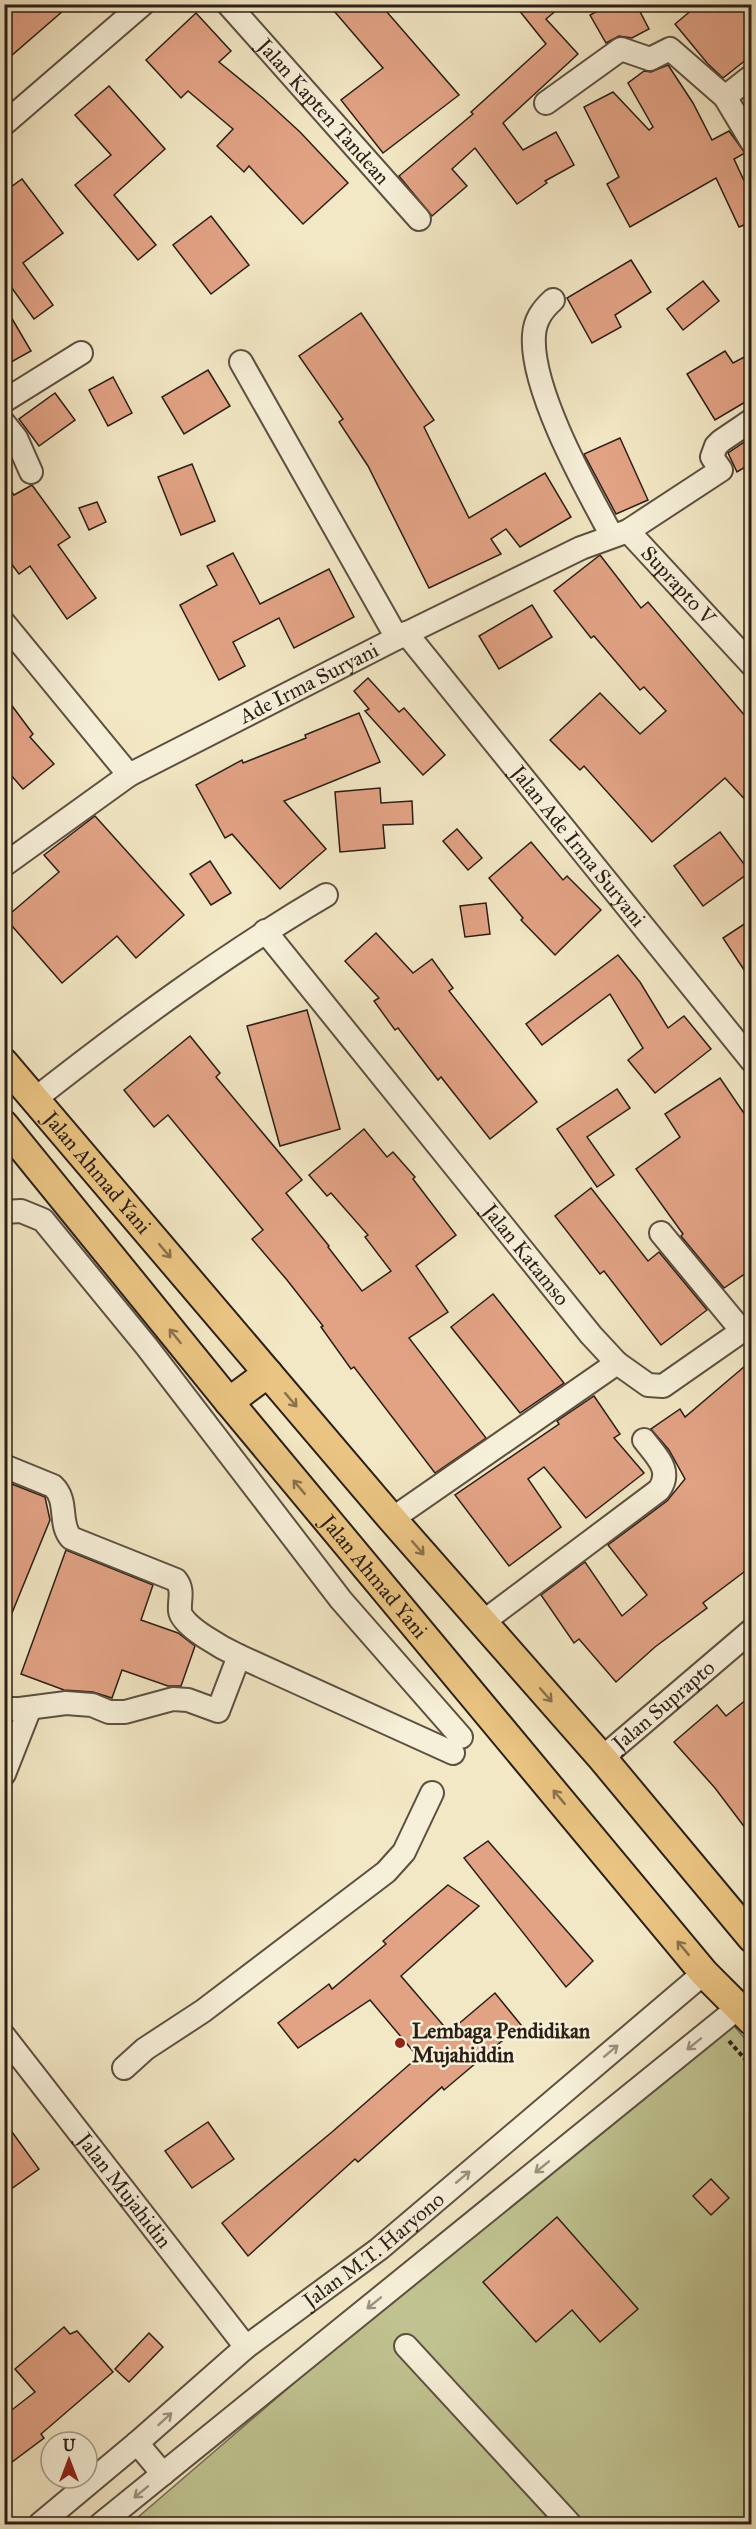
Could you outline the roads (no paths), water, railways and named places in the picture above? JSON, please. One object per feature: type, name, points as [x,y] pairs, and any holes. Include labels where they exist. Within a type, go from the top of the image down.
[{"type":"main road","name":"Jalan Ahmad Yani","points":[[4,1063],[392,1519],[747,1924]]},
{"type":"main road","name":"Jalan Ahmad Yani","points":[[6,1130],[704,1973],[745,2014]]},
{"type":"main road","points":[[229,1402],[268,1373]]},
{"type":"street","points":[[4,124],[143,4]]},
{"type":"street","name":"Jalan Kapten Tandean","points":[[228,4],[419,219]]},
{"type":"street","points":[[546,103],[621,50],[650,59],[670,49],[725,97],[752,142]]},
{"type":"street","points":[[725,97],[752,76]]},
{"type":"street","name":"Suprapto V","points":[[553,300],[539,315],[533,337],[546,397],[567,446],[620,533],[752,665]]},
{"type":"street","points":[[4,401],[81,353]]},
{"type":"street","name":"Jalan Ade Irma Suryani","points":[[241,362],[402,635],[752,1061]]},
{"type":"street","name":"Ade Irma Suryani","points":[[4,865],[129,775],[402,635],[581,549],[620,533],[721,470],[712,457],[716,446],[752,420]]},
{"type":"street","points":[[4,423],[16,438],[31,472]]},
{"type":"street","points":[[4,623],[129,775]]},
{"type":"street","points":[[35,1099],[124,1031],[265,931],[326,895]]},
{"type":"street","name":"Jalan Katamso","points":[[265,931],[591,1335],[617,1363],[642,1382],[658,1387],[668,1383],[749,1326]]},
{"type":"street","points":[[4,1212],[21,1211],[43,1220],[147,1347],[341,1600],[457,1745],[239,1656],[184,1620],[180,1613],[180,1587],[176,1580],[71,1538],[64,1525],[65,1514],[59,1492],[52,1486],[4,1466]]},
{"type":"street","points":[[661,1233],[749,1326]]},
{"type":"street","points":[[392,1519],[617,1363]]},
{"type":"street","points":[[483,1622],[658,1490],[665,1478],[665,1468],[644,1440]]},
{"type":"street","name":"Jalan Suprapto","points":[[602,1758],[752,1630]]},
{"type":"street","points":[[4,1709],[66,1703],[92,1706],[109,1712],[125,1712],[173,1700],[188,1700],[218,1711],[239,1656]]},
{"type":"street","points":[[4,1774],[30,1708]]},
{"type":"street","points":[[124,2068],[145,2049],[203,2011],[386,1872],[404,1852],[432,1793]]},
{"type":"street","name":"Jalan M.T. Haryono","points":[[40,2524],[246,2347],[379,2249],[704,1973]]},
{"type":"street","points":[[100,2524],[406,2277],[745,2014]]},
{"type":"street","name":"Jalan Mujahidin","points":[[4,2037],[246,2347]]},
{"type":"street","points":[[379,2249],[406,2277]]},
{"type":"street","points":[[406,2346],[570,2524]]},
{"type":"street","points":[[137,2443],[162,2474]]},
{"type":"place","name":"Lembaga Pendidikan Mujahiddin","points":[[400,2043]]}]
